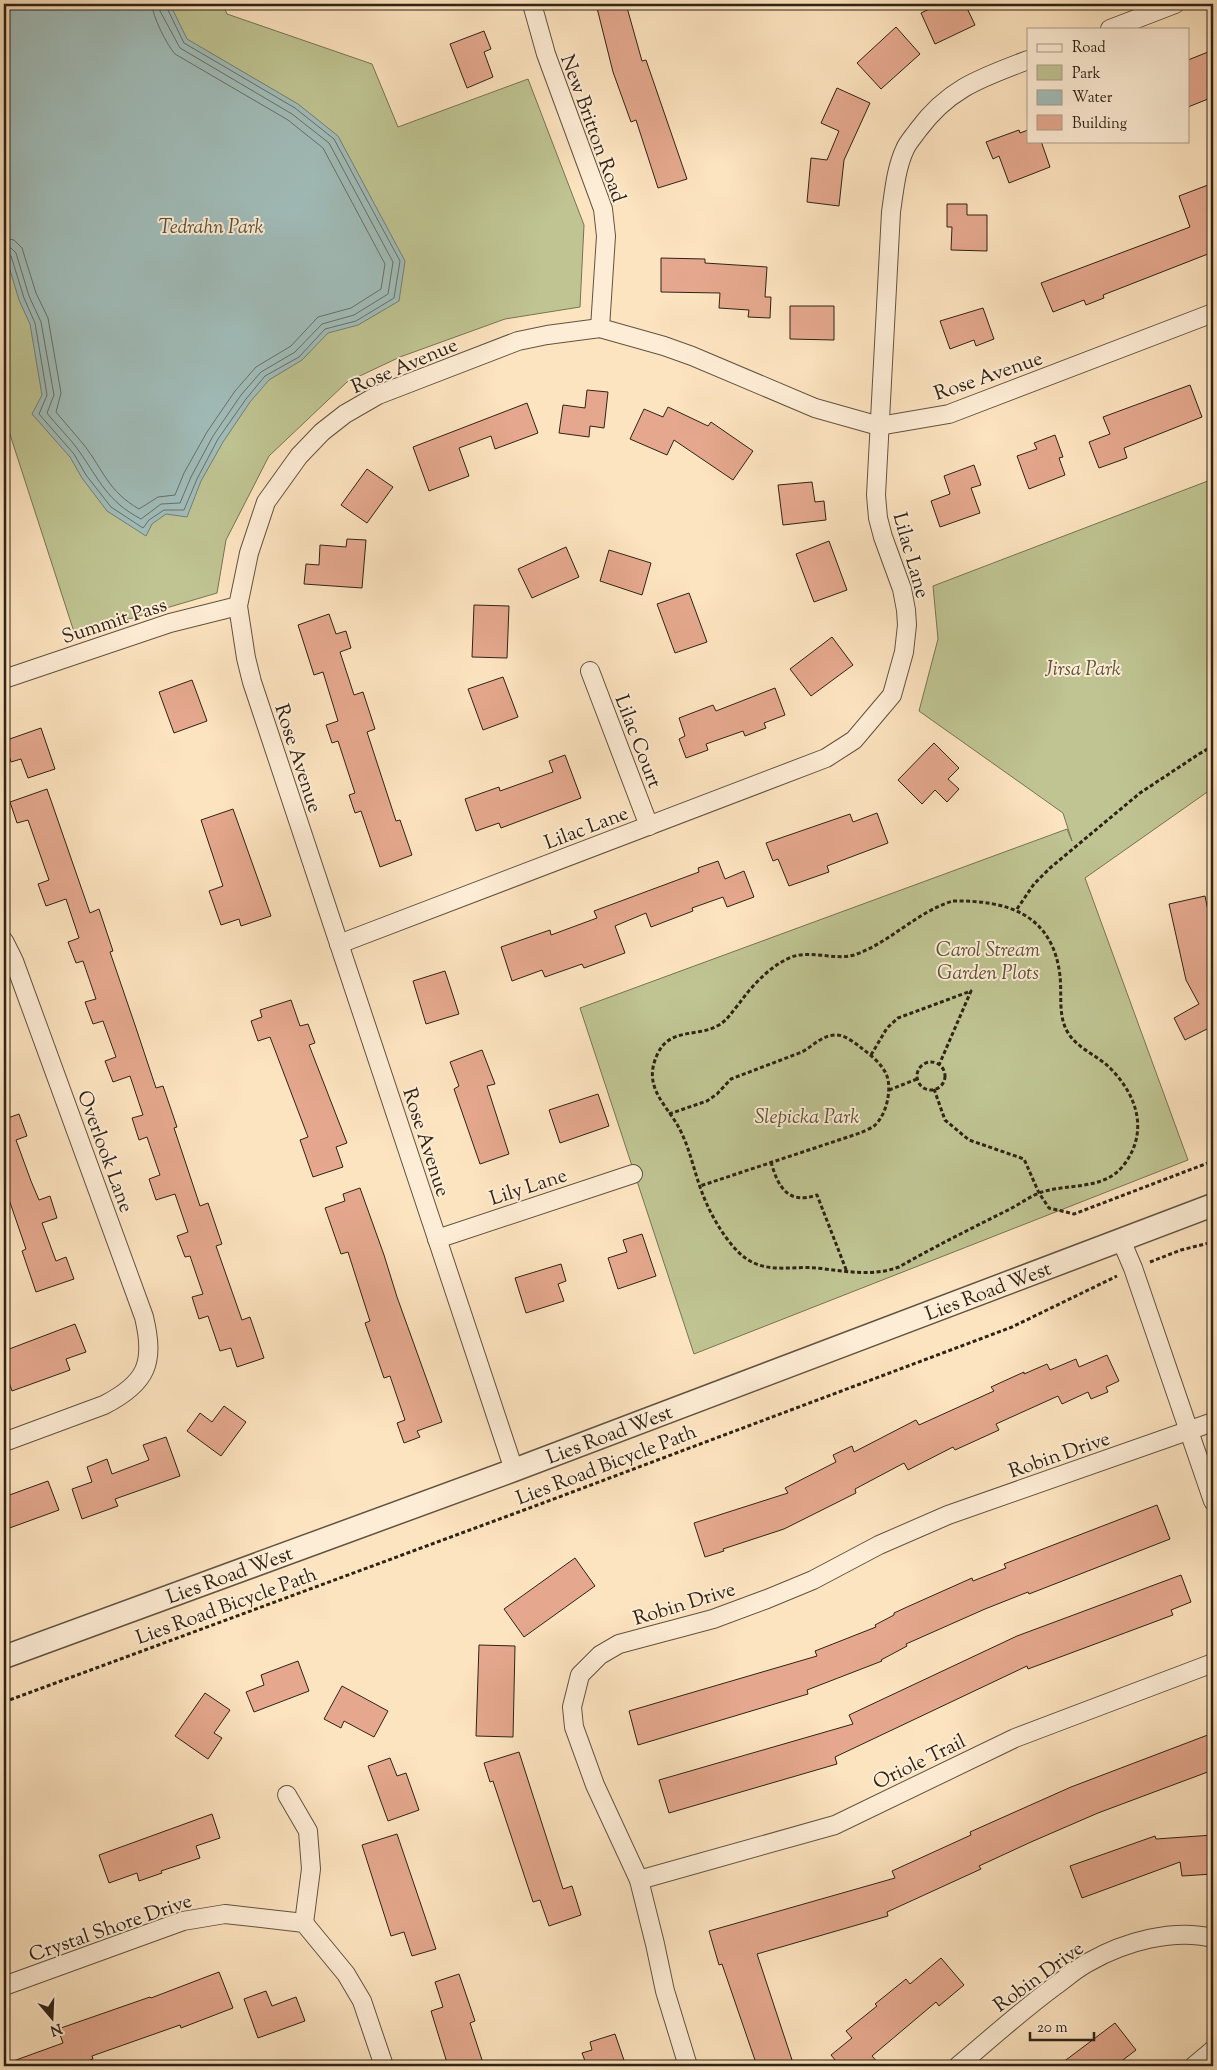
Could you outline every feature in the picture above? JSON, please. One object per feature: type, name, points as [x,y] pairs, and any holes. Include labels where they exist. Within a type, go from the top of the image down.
[{"type":"street","name":"New Britton Road","points":[[532,4],[546,54],[603,209],[606,236],[600,328]]},
{"type":"street","points":[[1113,28],[1175,4]]},
{"type":"street","name":"Lilac Lane","points":[[339,944],[826,758],[854,740],[892,695],[904,652],[907,625],[902,589],[878,518],[876,495],[891,212],[894,189],[905,148],[928,117],[947,98],[981,78],[1027,60]]},
{"type":"street","name":"Rose Avenue","points":[[514,1470],[252,682],[246,658],[238,606],[249,553],[266,502],[299,456],[322,432],[345,414],[378,395],[518,341],[547,334],[600,328],[664,346],[807,405],[879,426],[949,414],[1213,313]]},
{"type":"street","name":"Summit Pass","points":[[4,678],[170,623],[238,606]]},
{"type":"street","name":"Lilac Court","points":[[590,671],[649,826]]},
{"type":"street","name":"Overlook Lane","points":[[4,941],[14,961],[144,1317],[148,1334],[148,1365],[139,1379],[117,1398],[104,1405],[4,1442]]},
{"type":"street","name":"Lily Lane","points":[[437,1239],[632,1174]]},
{"type":"street","name":"Lies Road West","points":[[4,1657],[514,1470],[1213,1205]]},
{"type":"street","points":[[1121,1240],[1133,1268],[1213,1501]]},
{"type":"street","name":"Robin Drive","points":[[688,2066],[664,1991],[656,1944],[639,1880],[595,1785],[574,1727],[572,1707],[580,1675],[600,1655],[619,1644],[713,1618],[767,1599],[813,1580],[879,1545],[933,1522],[1213,1422]]},
{"type":"street","name":"Oriole Trail","points":[[639,1880],[835,1825],[1015,1738],[1213,1663]]},
{"type":"street","points":[[287,1795],[308,1831],[311,1869],[304,1923],[346,1974],[362,2001],[384,2066]]},
{"type":"street","name":"Crystal Shore Drive","points":[[4,1986],[183,1921],[225,1914],[304,1923]]},
{"type":"street","name":"Robin Drive","points":[[958,2066],[1026,2008],[1088,1962],[1114,1950],[1153,1938],[1198,1934],[1213,1938]]},
{"type":"street","points":[[1194,2066],[1213,2050]]},
{"type":"path","points":[[1017,910],[1034,884],[1065,855],[1140,793],[1213,746]]},
{"type":"path","points":[[953,901],[970,901],[1017,910],[1037,924],[1050,943],[1056,957],[1060,975],[1062,1013],[1068,1033],[1110,1068],[1122,1083],[1137,1111],[1139,1127],[1131,1154],[1122,1168],[1112,1175],[1085,1186],[1038,1193],[899,1267],[884,1272],[847,1272],[815,1268],[770,1268],[753,1263],[738,1252],[723,1232],[700,1186],[678,1125],[659,1100],[652,1072],[659,1050],[669,1039],[708,1030],[728,1019],[760,977],[788,958],[802,955],[852,955],[880,941],[936,906],[953,901]]},
{"type":"path","points":[[871,1055],[887,1028],[898,1018],[971,991],[939,1065]]},
{"type":"path","points":[[669,1114],[707,1101],[717,1094],[731,1079],[802,1052],[812,1047],[821,1038],[837,1034],[845,1037],[871,1055],[887,1076],[889,1090],[882,1115],[874,1126],[860,1133],[700,1186]]},
{"type":"path","points":[[930,1062],[939,1065],[945,1076],[942,1084],[934,1089],[926,1089],[917,1079],[921,1066],[930,1062]]},
{"type":"path","points":[[889,1090],[917,1079]]},
{"type":"path","points":[[934,1089],[946,1120],[969,1140],[1024,1159],[1038,1193],[1049,1208],[1074,1214],[1213,1161]]},
{"type":"path","points":[[771,1162],[776,1180],[781,1189],[798,1197],[810,1198],[818,1195],[847,1272]]},
{"type":"path","name":"Lies Road Bicycle Path","points":[[4,1702],[1012,1327],[1133,1268],[1181,1250],[1213,1242]]},
{"type":"green space","name":"Tedrahn Park","points":[[4,4],[223,4],[227,14],[372,64],[398,127],[528,79],[584,225],[580,307],[505,319],[400,357],[347,382],[269,456],[226,540],[217,593],[75,635],[4,416]]},
{"type":"green space","name":"Slepicka Park","points":[[1213,479],[1213,788],[1085,878],[1188,1160],[694,1354],[580,1008],[1067,829],[1072,841],[1063,813],[919,711],[938,639],[933,586]]},
{"type":"water","points":[[4,4],[170,4],[187,39],[298,104],[338,136],[405,261],[399,301],[358,325],[328,333],[302,360],[269,380],[250,402],[223,442],[201,481],[187,517],[166,514],[152,524],[146,536],[107,511],[82,478],[70,457],[32,414],[42,395],[30,324],[19,300],[4,250]]},
{"type":"building","points":[[596,4],[626,4],[642,61],[646,60],[687,179],[658,188],[636,120],[631,122],[613,72]]},
{"type":"building","points":[[940,4],[965,4],[975,25],[935,44],[921,13]]},
{"type":"building","points":[[896,27],[920,54],[881,89],[857,63]]},
{"type":"building","points":[[484,31],[491,49],[484,52],[493,77],[467,88],[450,44]]},
{"type":"building","points":[[1213,50],[1213,97],[1190,106],[1190,59]]},
{"type":"building","points":[[837,88],[870,103],[844,160],[839,206],[807,202],[811,158],[827,160],[839,131],[821,123]]},
{"type":"building","points":[[1019,130],[1020,133],[1027,130],[1027,142],[1041,142],[1050,167],[1009,183],[999,156],[993,159],[986,142]]},
{"type":"building","points":[[1208,185],[1213,199],[1213,252],[1103,295],[1104,298],[1086,305],[1084,300],[1053,312],[1041,283],[1190,227],[1179,196]]},
{"type":"building","points":[[947,204],[967,204],[967,215],[987,215],[987,251],[951,250],[952,227],[947,227]]},
{"type":"building","points":[[661,258],[705,259],[705,263],[767,267],[765,297],[771,297],[770,318],[748,317],[749,310],[719,308],[720,293],[661,292]]},
{"type":"building","points":[[790,306],[834,306],[834,340],[790,339]]},
{"type":"building","points":[[983,308],[994,339],[976,346],[974,340],[950,349],[940,321]]},
{"type":"building","points":[[1190,385],[1202,417],[1124,448],[1127,458],[1099,468],[1089,442],[1110,434],[1103,417]]},
{"type":"building","points":[[587,390],[608,392],[604,428],[590,426],[589,437],[559,433],[563,405],[585,408]]},
{"type":"building","points":[[527,403],[538,433],[495,449],[491,436],[459,448],[469,476],[429,491],[413,447]]},
{"type":"building","points":[[668,407],[708,426],[711,422],[753,451],[733,480],[674,440],[667,455],[630,439],[644,409],[663,417]]},
{"type":"building","points":[[1055,435],[1063,457],[1059,458],[1065,475],[1029,489],[1017,456],[1037,449],[1034,443]]},
{"type":"building","points":[[974,465],[981,485],[971,488],[980,513],[940,527],[931,501],[950,494],[944,476]]},
{"type":"building","points":[[367,469],[393,487],[367,523],[341,505]]},
{"type":"building","points":[[812,482],[815,502],[824,501],[826,520],[783,525],[778,485]]},
{"type":"building","points":[[347,539],[366,540],[362,588],[304,584],[306,564],[319,565],[320,545],[346,547]]},
{"type":"building","points":[[829,541],[847,590],[814,602],[796,554]]},
{"type":"building","points":[[566,547],[579,577],[532,598],[518,569]]},
{"type":"building","points":[[609,550],[651,563],[642,595],[600,581]]},
{"type":"building","points":[[689,593],[707,642],[675,653],[657,604]]},
{"type":"building","points":[[474,605],[509,606],[507,658],[472,657]]},
{"type":"building","points":[[329,614],[336,634],[346,631],[351,648],[340,652],[354,695],[363,692],[375,729],[367,732],[396,821],[400,820],[412,855],[380,867],[361,811],[355,813],[349,795],[355,793],[338,741],[332,743],[326,725],[338,721],[323,672],[314,675],[298,625]]},
{"type":"building","points":[[832,637],[853,665],[811,696],[790,669]]},
{"type":"building","points":[[503,677],[518,717],[483,730],[468,689]]},
{"type":"building","points":[[192,680],[207,721],[174,733],[159,692]]},
{"type":"building","points":[[775,688],[785,715],[764,723],[766,728],[745,736],[743,731],[706,744],[708,750],[686,758],[679,739],[685,736],[679,718],[713,705],[716,711]]},
{"type":"building","points":[[41,728],[55,769],[28,778],[21,759],[11,762],[4,741]]},
{"type":"building","points":[[934,743],[959,768],[948,779],[959,789],[947,802],[935,790],[922,804],[898,780]]},
{"type":"building","points":[[565,755],[581,798],[501,828],[499,823],[476,831],[465,799],[499,787],[500,791],[553,772],[549,761]]},
{"type":"building","points":[[47,789],[90,913],[99,909],[113,951],[110,952],[156,1088],[163,1086],[177,1127],[174,1128],[200,1206],[208,1203],[222,1244],[216,1246],[242,1320],[250,1317],[264,1358],[237,1367],[231,1348],[220,1351],[208,1316],[199,1319],[192,1297],[203,1294],[190,1256],[185,1257],[177,1236],[188,1232],[175,1194],[156,1200],[149,1179],[160,1175],[147,1137],[139,1140],[132,1118],[143,1115],[130,1076],[113,1082],[105,1061],[116,1057],[103,1021],[93,1024],[85,1002],[96,999],[83,961],[76,963],[68,942],[79,938],[66,899],[46,906],[38,884],[49,880],[28,820],[17,823],[10,802]]},
{"type":"building","points":[[233,809],[271,916],[241,926],[239,919],[221,925],[209,891],[223,886],[201,820]]},
{"type":"building","points":[[877,813],[888,843],[827,866],[829,872],[789,886],[778,859],[773,861],[766,843],[850,814],[853,822]]},
{"type":"building","points":[[718,861],[725,879],[744,871],[754,897],[727,907],[723,897],[692,908],[693,911],[651,927],[646,913],[615,926],[625,953],[584,968],[582,964],[545,977],[542,970],[512,981],[501,947],[550,930],[551,935],[597,918],[594,911],[699,872],[698,868]]},
{"type":"building","points":[[1205,896],[1213,935],[1213,1032],[1211,1027],[1185,1040],[1174,1018],[1199,1004],[1186,980],[1169,904]]},
{"type":"building","points":[[445,971],[459,1014],[426,1024],[413,981]]},
{"type":"building","points":[[291,1000],[300,1026],[308,1024],[315,1043],[309,1045],[347,1143],[336,1147],[343,1167],[313,1177],[300,1140],[308,1137],[270,1037],[258,1041],[251,1021],[262,1017],[260,1010]]},
{"type":"building","points":[[482,1050],[495,1084],[487,1086],[509,1154],[480,1164],[454,1089],[459,1086],[450,1062]]},
{"type":"building","points":[[598,1094],[609,1126],[560,1143],[549,1110]]},
{"type":"building","points":[[6,1111],[8,1118],[19,1114],[27,1136],[16,1140],[39,1200],[50,1196],[57,1218],[42,1223],[56,1261],[66,1257],[74,1279],[36,1292],[22,1251],[26,1249],[4,1185],[4,1112]]},
{"type":"building","points":[[360,1188],[442,1422],[417,1431],[420,1437],[404,1443],[397,1423],[405,1420],[390,1376],[384,1378],[365,1323],[370,1321],[348,1252],[341,1254],[325,1208],[345,1201],[343,1194]]},
{"type":"building","points":[[642,1234],[656,1276],[618,1289],[608,1258],[627,1252],[623,1240]]},
{"type":"building","points":[[561,1264],[566,1281],[558,1284],[564,1301],[526,1313],[515,1278]]},
{"type":"building","points":[[75,1324],[86,1352],[66,1359],[70,1370],[12,1391],[7,1377],[4,1378],[4,1351]]},
{"type":"building","points":[[1107,1355],[1119,1381],[1106,1387],[1108,1392],[1091,1399],[1088,1392],[1062,1404],[1058,1396],[996,1424],[999,1430],[955,1450],[953,1447],[908,1470],[904,1463],[855,1489],[856,1493],[784,1529],[723,1549],[724,1551],[705,1557],[694,1523],[788,1493],[785,1488],[836,1462],[833,1455],[852,1446],[854,1452],[916,1420],[919,1425],[994,1391],[991,1387],[1024,1372],[1024,1374],[1047,1364],[1050,1370],[1076,1359],[1079,1367]]},
{"type":"building","points":[[224,1406],[246,1422],[221,1456],[187,1431],[200,1413],[212,1422]]},
{"type":"building","points":[[166,1437],[180,1476],[115,1499],[118,1506],[82,1519],[72,1489],[92,1482],[87,1467],[107,1459],[112,1474],[149,1460],[143,1445]]},
{"type":"building","points":[[48,1481],[59,1510],[4,1530],[4,1497]]},
{"type":"building","points":[[1157,1505],[1170,1539],[1029,1594],[1028,1592],[985,1609],[906,1644],[907,1646],[882,1661],[807,1690],[808,1694],[638,1745],[629,1711],[817,1656],[815,1651],[876,1627],[875,1625],[894,1615],[894,1613],[972,1578],[973,1581],[1006,1568],[1004,1564]]},
{"type":"building","points":[[575,1558],[595,1586],[524,1637],[504,1609]]},
{"type":"building","points":[[1181,1575],[1191,1602],[1171,1610],[1173,1615],[1028,1669],[1027,1666],[835,1757],[837,1764],[669,1813],[659,1780],[853,1724],[849,1715],[1017,1636]]},
{"type":"building","points":[[479,1645],[515,1646],[513,1737],[476,1736]]},
{"type":"building","points":[[298,1661],[309,1691],[254,1712],[246,1692],[264,1685],[261,1675]]},
{"type":"building","points":[[342,1686],[388,1711],[374,1737],[344,1721],[341,1728],[324,1719]]},
{"type":"building","points":[[205,1693],[230,1710],[214,1733],[222,1738],[208,1759],[175,1736]]},
{"type":"building","points":[[1213,1733],[1213,1770],[1098,1813],[1031,1842],[979,1866],[981,1869],[887,1912],[888,1916],[757,1954],[794,2066],[757,2066],[722,1964],[719,1965],[709,1931],[895,1878],[892,1871],[971,1835],[970,1832],[1071,1787]]},
{"type":"building","points":[[519,1752],[563,1889],[572,1886],[581,1915],[549,1926],[540,1900],[533,1902],[493,1781],[490,1782],[484,1763]]},
{"type":"building","points":[[390,1758],[397,1776],[406,1773],[419,1810],[388,1821],[368,1766]]},
{"type":"building","points":[[212,1814],[220,1838],[196,1846],[200,1858],[161,1871],[162,1873],[139,1881],[137,1873],[109,1883],[99,1855]]},
{"type":"building","points":[[397,1834],[436,1949],[412,1956],[404,1932],[391,1936],[362,1845]]},
{"type":"building","points":[[1213,1835],[1213,1874],[1182,1876],[1180,1862],[1082,1898],[1070,1866],[1155,1836],[1156,1839]]},
{"type":"building","points":[[941,1958],[964,1985],[939,2006],[936,2002],[872,2056],[881,2066],[840,2066],[831,2055],[852,2038],[846,2031],[906,1979],[910,1984]]},
{"type":"building","points":[[219,1972],[233,2008],[181,2028],[180,2025],[92,2056],[93,2059],[74,2066],[5,2066],[5,2064],[63,2043],[58,2029],[151,1998]]},
{"type":"building","points":[[459,1974],[475,2021],[470,2023],[484,2066],[448,2066],[431,2011],[443,2007],[435,1982]]},
{"type":"building","points":[[266,1991],[272,2006],[296,1997],[305,2021],[258,2038],[244,1999]]},
{"type":"building","points":[[1115,2023],[1136,2050],[1115,2066],[1058,2066]]},
{"type":"building","points":[[615,2034],[626,2066],[587,2066],[582,2053],[592,2050],[590,2042]]},
{"type":"park label","name":"Jirsa Park","points":[[1083,668]]},
{"type":"park label","name":"Carol Stream Garden Plots","points":[[988,960]]}]
